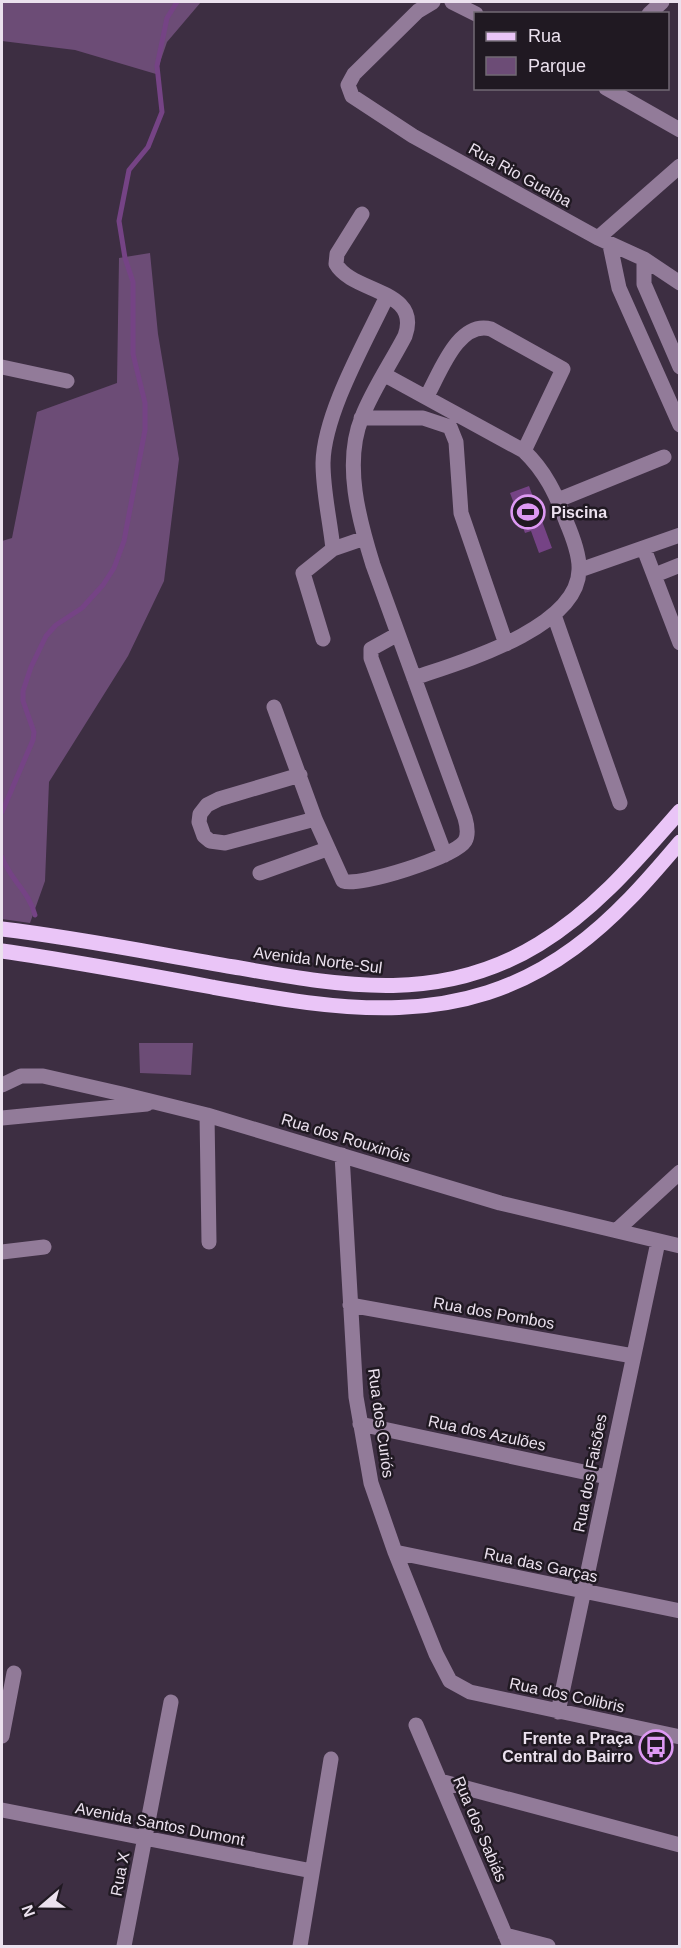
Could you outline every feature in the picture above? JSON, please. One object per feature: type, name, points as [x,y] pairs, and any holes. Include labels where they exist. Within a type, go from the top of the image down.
[{"type":"main road","name":"Avenida Norte-Sul","points":[[2,929],[339,984],[384,988],[438,982],[496,966],[559,931],[619,879],[680,810]]},
{"type":"main road","points":[[2,951],[330,1006],[386,1009],[437,1005],[482,993],[518,979],[574,948],[630,901],[680,842]]},
{"type":"street","name":"Rua Rio Guaíba","points":[[433,2],[418,11],[354,74],[348,90],[355,100],[413,136],[604,241],[644,259],[674,280]]},
{"type":"street","points":[[452,2],[474,13]]},
{"type":"street","points":[[610,90],[680,130]]},
{"type":"street","points":[[680,166],[604,241],[619,288],[680,425]]},
{"type":"street","points":[[274,707],[339,878],[347,883],[363,881],[445,855],[465,841],[467,825],[365,538],[355,490],[354,466],[362,418],[409,322],[403,308],[387,296],[349,277],[336,264],[337,254],[362,214]]},
{"type":"street","points":[[644,259],[644,284],[680,367]]},
{"type":"street","points":[[619,288],[674,280]]},
{"type":"street","points":[[333,549],[327,525],[323,460],[336,405],[387,296]]},
{"type":"street","points":[[427,396],[458,343],[470,330],[479,328],[491,329],[564,369],[524,451]]},
{"type":"street","points":[[2,367],[67,381]]},
{"type":"street","points":[[385,375],[524,451],[541,468],[569,527],[579,570],[573,590],[554,615],[506,644],[414,678]]},
{"type":"street","points":[[362,418],[423,418],[450,428],[456,442],[461,513],[506,644]]},
{"type":"street","points":[[558,500],[664,457]]},
{"type":"street","points":[[579,570],[680,535]]},
{"type":"street","points":[[323,639],[303,573],[333,549],[365,538]]},
{"type":"street","points":[[644,549],[680,643]]},
{"type":"street","points":[[655,575],[680,565]]},
{"type":"street","points":[[554,615],[620,803]]},
{"type":"street","points":[[398,634],[371,649],[371,658],[445,855]]},
{"type":"street","points":[[300,775],[213,802],[200,814],[202,830],[210,842],[225,843],[315,819]]},
{"type":"street","points":[[260,873],[327,849]]},
{"type":"street","name":"Rua dos Rouxinóis","points":[[2,1085],[21,1076],[43,1076],[159,1103],[207,1115],[500,1203],[680,1246]]},
{"type":"street","points":[[2,1118],[159,1103]]},
{"type":"street","points":[[207,1115],[209,1242]]},
{"type":"street","name":"Rua dos Curiós","points":[[342,1155],[350,1305],[360,1424],[371,1483],[394,1552],[450,1681]]},
{"type":"street","points":[[617,1230],[680,1172]]},
{"type":"street","name":"Rua dos Faisões","points":[[558,1712],[658,1242]]},
{"type":"street","points":[[2,1252],[44,1247]]},
{"type":"street","name":"Rua dos Pombos","points":[[350,1305],[633,1356]]},
{"type":"street","name":"Rua dos Azulões","points":[[360,1424],[607,1477]]},
{"type":"street","name":"Rua das Garças","points":[[394,1552],[680,1611]]},
{"type":"street","points":[[2,1736],[14,1673]]},
{"type":"street","name":"Rua dos Colibris","points":[[450,1681],[470,1692],[680,1737]]},
{"type":"street","name":"Rua X","points":[[124,1947],[171,1702]]},
{"type":"street","name":"Rua dos Sabiás","points":[[416,1725],[507,1941]]},
{"type":"street","points":[[300,1947],[331,1759]]},
{"type":"street","points":[[440,1781],[680,1845]]},
{"type":"street","name":"Avenida Santos Dumont","points":[[2,1810],[145,1840],[312,1871]]},
{"type":"street","points":[[507,1941],[548,1947]]},
{"type":"green space","points":[[2,2],[201,2],[167,42],[156,74],[75,50],[2,41]]},
{"type":"green space","points":[[150,253],[158,334],[179,459],[164,581],[128,656],[49,782],[45,881],[30,923],[2,919],[2,541],[12,538],[37,412],[117,383],[119,258]]},
{"type":"green space","points":[[139,1043],[193,1043],[191,1075],[140,1073]]},
{"type":"shaded area","name":"Piscina","points":[[529,486],[552,548],[539,553],[531,531],[525,533],[510,493]]},
{"type":"waterway","points":[[2,812],[33,740],[34,732],[23,701],[23,691],[31,667],[46,636],[56,625],[82,608],[103,585],[114,568],[124,541],[145,430],[145,403],[133,354],[133,282],[125,258],[119,221],[129,170],[148,147],[162,112],[157,66],[167,18],[177,2]]},
{"type":"waterway","points":[[2,857],[28,899],[35,915]]},
{"type":"place","name":"Piscina","points":[[528,512]]},
{"type":"place","name":"Frente a Praça Central do Bairro","points":[[656,1747]]}]
